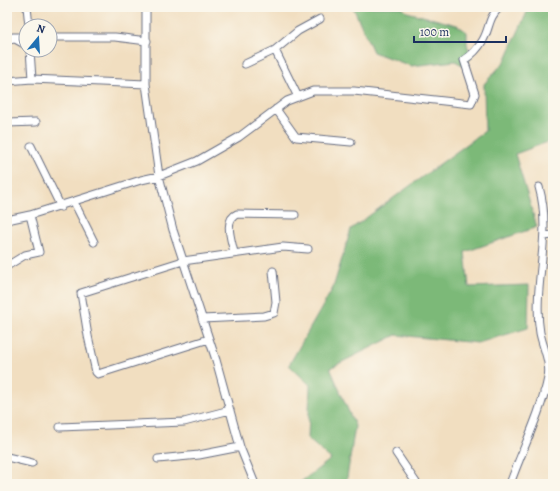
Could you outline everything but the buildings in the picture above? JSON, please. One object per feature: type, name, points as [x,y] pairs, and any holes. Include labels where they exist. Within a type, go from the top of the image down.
[{"type":"street","points":[[28,7],[28,18]]},
{"type":"street","points":[[146,7],[146,84],[159,176],[183,261],[209,339],[240,447],[253,484]]},
{"type":"street","points":[[7,220],[61,207],[140,180],[159,176],[197,161],[239,136],[287,101],[314,91],[354,91],[470,104],[475,94],[464,60],[473,53],[484,39],[493,13],[500,7]]},
{"type":"street","points":[[245,64],[275,50],[298,31],[320,18]]},
{"type":"street","points":[[58,37],[115,37],[146,41]]},
{"type":"street","points":[[7,39],[18,38]]},
{"type":"street","points":[[7,39],[18,41]]},
{"type":"street","points":[[275,50],[298,97]]},
{"type":"street","points":[[31,58],[32,79]]},
{"type":"street","points":[[7,81],[32,79],[146,84]]},
{"type":"street","points":[[276,109],[296,137],[351,142]]},
{"type":"street","points":[[7,124],[36,122]]},
{"type":"street","points":[[31,146],[61,207]]},
{"type":"street","points":[[510,484],[544,392],[549,370],[540,333],[539,290],[544,236],[542,196],[539,187]]},
{"type":"street","points":[[74,202],[94,242]]},
{"type":"street","points":[[234,253],[229,222],[233,216],[237,214],[295,215]]},
{"type":"street","points":[[7,266],[25,255],[39,252],[30,215]]},
{"type":"street","points":[[544,236],[553,235]]},
{"type":"street","points":[[209,339],[100,374],[96,372],[81,293],[183,261],[283,247],[308,249]]},
{"type":"street","points":[[202,319],[264,316],[274,313],[276,302],[273,271]]},
{"type":"street","points":[[544,392],[553,390]]},
{"type":"street","points":[[60,427],[184,422],[230,410]]},
{"type":"street","points":[[158,459],[240,447]]},
{"type":"street","points":[[396,453],[417,484]]},
{"type":"street","points":[[7,457],[32,463]]},
{"type":"green space","points":[[353,7],[401,7],[407,12],[457,25],[467,32],[467,44],[471,56],[466,67],[455,61],[411,66],[373,52]]},
{"type":"green space","points":[[553,7],[553,140],[515,154],[537,227],[465,252],[469,287],[529,285],[528,328],[478,343],[396,335],[330,368],[355,426],[346,484],[298,484],[331,459],[308,439],[310,385],[289,365],[333,288],[351,229],[485,131],[484,84],[505,61],[528,10]]}]
